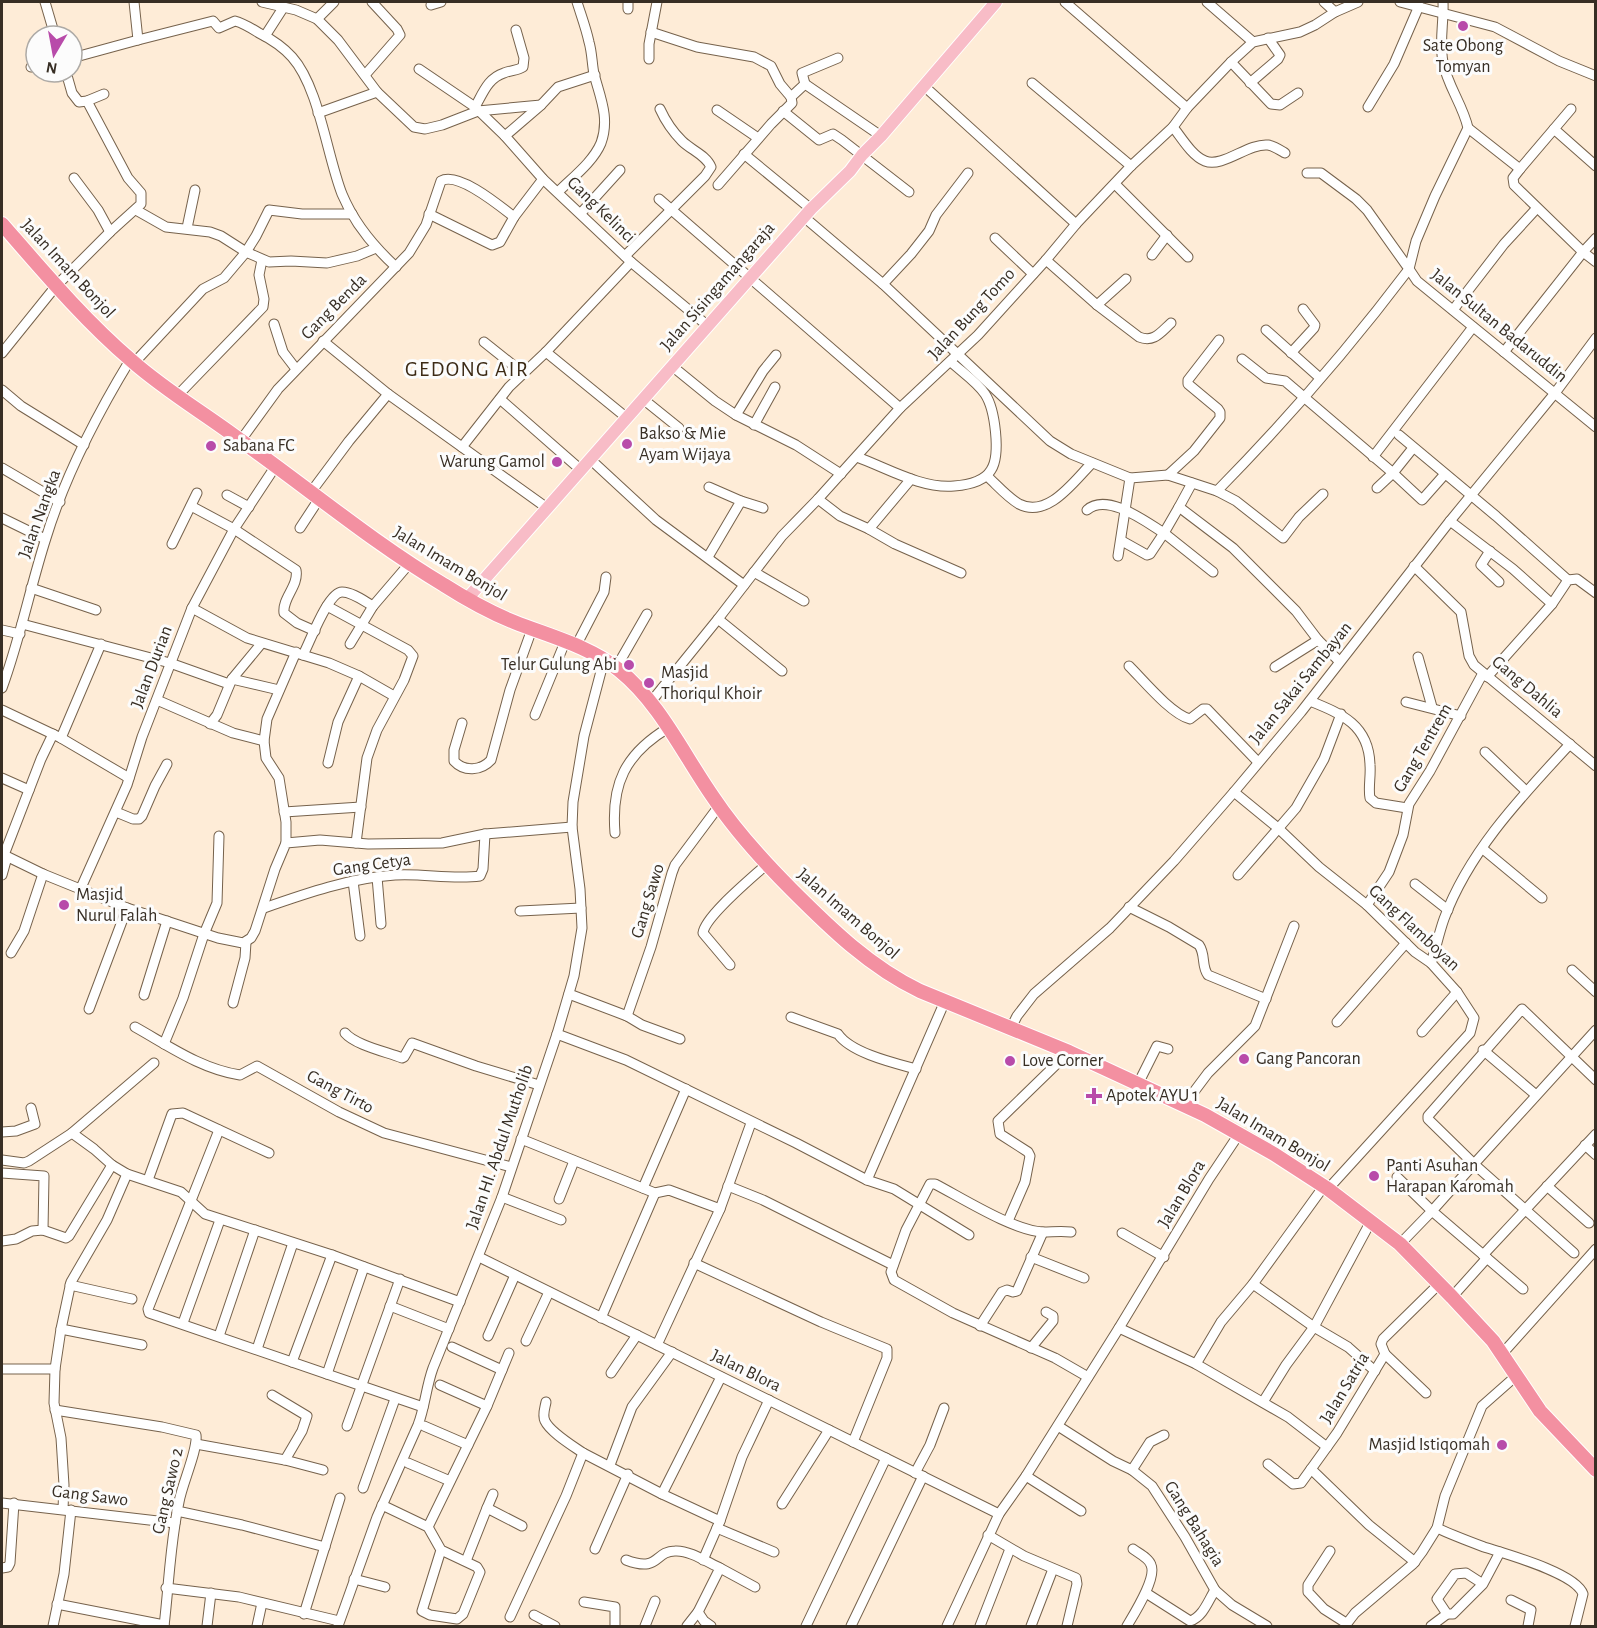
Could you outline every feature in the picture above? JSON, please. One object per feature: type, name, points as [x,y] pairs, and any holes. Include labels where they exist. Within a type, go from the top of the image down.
[{"type":"highway","name":"Jalan Imam Bonjol","points":[[2,224],[56,286],[132,362],[176,397],[241,440],[409,564],[467,599],[610,664],[633,683],[668,728],[719,806],[767,864],[806,904],[870,962],[896,980],[1069,1052],[1184,1105],[1239,1134],[1326,1188],[1371,1221],[1400,1244],[1452,1297],[1502,1353],[1540,1411],[1596,1470]]},
{"type":"main road","name":"Jalan Sisingamangaraja","points":[[467,599],[808,213],[850,171],[996,2]]},
{"type":"street","points":[[45,2],[51,24]]},
{"type":"street","points":[[134,2],[138,40]]},
{"type":"street","points":[[262,2],[296,10],[317,19],[338,40],[377,92],[414,127],[425,129],[442,125],[477,109],[541,105]]},
{"type":"street","points":[[317,19],[334,2]]},
{"type":"street","points":[[365,75],[400,35],[372,2]]},
{"type":"street","points":[[431,5],[441,2]]},
{"type":"street","points":[[558,192],[595,154],[602,141],[605,115],[590,43],[577,2]]},
{"type":"street","points":[[649,59],[657,2]]},
{"type":"street","points":[[1065,2],[1187,108]]},
{"type":"street","points":[[1208,2],[1253,42]]},
{"type":"street","points":[[1324,2],[1335,12]]},
{"type":"street","name":"Jalan Bung Tomo","points":[[650,703],[782,536],[818,500],[900,408],[955,359],[1076,224],[1131,166],[1173,127],[1187,108],[1231,62],[1253,42],[1300,32],[1358,2]]},
{"type":"street","points":[[1400,2],[1496,27],[1558,61],[1596,76]]},
{"type":"street","points":[[1443,2],[1441,48],[1443,64],[1468,128],[1520,169]]},
{"type":"street","points":[[1368,107],[1394,64],[1419,6]]},
{"type":"street","points":[[265,36],[283,8]]},
{"type":"street","points":[[84,55],[213,21],[219,28],[235,21],[265,36],[287,51],[299,66],[309,85],[342,192],[352,214],[376,248],[396,267]]},
{"type":"street","points":[[477,109],[491,79],[523,67],[524,58],[516,30]]},
{"type":"street","points":[[651,32],[697,47],[754,57],[771,66],[780,84],[791,97],[792,103],[718,185]]},
{"type":"street","points":[[1250,83],[1280,55],[1268,38]]},
{"type":"street","points":[[838,58],[802,73],[805,84],[881,136]]},
{"type":"street","points":[[1231,62],[1271,104],[1280,105],[1298,93]]},
{"type":"street","name":"Gang Kelinci","points":[[418,69],[477,109],[506,136],[543,179],[628,259],[708,326]]},
{"type":"street","points":[[506,136],[558,87],[595,75]]},
{"type":"street","points":[[1032,83],[1131,166]]},
{"type":"street","points":[[70,84],[75,99],[79,102],[104,94]]},
{"type":"street","points":[[791,97],[805,84]]},
{"type":"street","points":[[924,86],[1076,224]]},
{"type":"street","points":[[318,113],[377,92]]},
{"type":"street","points":[[2,353],[56,286],[141,204],[141,193],[128,177],[87,101]]},
{"type":"street","points":[[462,447],[523,373],[546,352],[670,210],[705,176],[711,166],[706,159],[682,141],[664,118],[660,109]]},
{"type":"street","points":[[1571,109],[1513,178],[1513,184],[1596,262]]},
{"type":"street","points":[[717,110],[758,138]]},
{"type":"street","points":[[783,111],[817,139],[822,140],[827,135],[833,134],[909,192]]},
{"type":"street","points":[[1173,127],[1204,161],[1214,162],[1264,145],[1270,145],[1285,153]]},
{"type":"street","name":"Jalan Sultan Badaruddin","points":[[1468,128],[1416,241],[1409,269],[1417,281],[1596,427]]},
{"type":"street","points":[[1554,129],[1596,166]]},
{"type":"street","points":[[744,154],[883,284],[955,359],[984,392],[994,415],[994,464],[987,476],[978,481],[952,487],[939,486],[911,479],[857,457]]},
{"type":"street","points":[[581,213],[620,170]]},
{"type":"street","points":[[883,284],[929,231],[936,214],[968,172]]},
{"type":"street","points":[[1217,491],[1272,435],[1304,398],[1366,326],[1409,269],[1367,210],[1356,199],[1321,172],[1307,173]]},
{"type":"street","points":[[75,178],[98,210],[110,232]]},
{"type":"street","name":"Gang Benda","points":[[241,440],[278,389],[414,246],[441,181],[445,179],[460,182],[488,197],[514,217]]},
{"type":"street","points":[[429,214],[492,245],[500,242],[514,217],[543,179]]},
{"type":"street","points":[[1115,184],[1188,257]]},
{"type":"street","points":[[187,228],[195,189]]},
{"type":"street","points":[[659,199],[900,408]]},
{"type":"street","points":[[1453,310],[1504,244],[1537,208]]},
{"type":"street","points":[[136,210],[166,227],[187,228],[221,236],[246,252],[269,262],[327,263],[349,259],[376,248]]},
{"type":"street","points":[[132,362],[203,289],[224,278],[246,252],[268,210],[302,214],[352,214]]},
{"type":"street","points":[[1152,255],[1167,235]]},
{"type":"street","points":[[995,238],[1033,274]]},
{"type":"street","points":[[1504,352],[1596,238]]},
{"type":"street","points":[[176,397],[263,307],[264,299],[259,275],[262,260]]},
{"type":"street","points":[[1046,260],[1097,305],[1146,340],[1154,338],[1171,323]]},
{"type":"street","points":[[1097,305],[1126,279]]},
{"type":"street","points":[[1291,353],[1315,325],[1303,309]]},
{"type":"street","points":[[274,324],[283,352],[296,369]]},
{"type":"street","points":[[1373,457],[1473,327]]},
{"type":"street","points":[[1266,330],[1320,378]]},
{"type":"street","name":"Jalan Sakai Sambayan","points":[[1011,1028],[1017,1016],[1035,994],[1130,908],[1234,792],[1310,701],[1414,566],[1555,393],[1596,338]]},
{"type":"street","points":[[1168,475],[1194,451],[1220,418],[1220,412],[1188,384],[1188,380],[1219,340]]},
{"type":"street","points":[[323,341],[388,394],[548,508]]},
{"type":"street","points":[[484,342],[523,373]]},
{"type":"street","points":[[546,352],[627,418]]},
{"type":"street","points":[[736,415],[763,371],[776,356]]},
{"type":"street","points":[[955,359],[1050,441],[1071,454],[1130,478],[1168,475],[1217,491],[1236,501],[1283,538],[1299,517],[1323,494]]},
{"type":"street","points":[[1242,359],[1266,378],[1285,381],[1422,500],[1444,474]]},
{"type":"street","name":"Jalan Nangka","points":[[2,688],[20,634],[45,539],[104,403],[132,362]]},
{"type":"street","points":[[672,366],[736,415],[806,451],[841,474]]},
{"type":"street","points":[[754,425],[775,387]]},
{"type":"street","points":[[2,390],[21,406],[84,446]]},
{"type":"street","points":[[300,528],[315,496],[349,441],[388,394]]},
{"type":"street","points":[[500,399],[581,470]]},
{"type":"street","points":[[643,399],[679,428]]},
{"type":"street","points":[[1399,435],[1568,580],[1577,579],[1596,592]]},
{"type":"street","points":[[1377,488],[1413,448]]},
{"type":"street","points":[[590,459],[656,520],[744,585]]},
{"type":"street","points":[[987,476],[1022,505],[1041,507],[1065,490],[1092,463]]},
{"type":"street","name":"Jalan Durian","points":[[80,890],[116,812],[192,608],[234,529],[275,467]]},
{"type":"street","points":[[2,468],[60,502]]},
{"type":"street","points":[[1118,556],[1130,478]]},
{"type":"street","points":[[869,529],[911,479]]},
{"type":"street","points":[[1122,541],[1147,555],[1150,554],[1191,483]]},
{"type":"street","points":[[709,487],[764,508]]},
{"type":"street","points":[[172,544],[197,493]]},
{"type":"street","points":[[227,495],[249,507]]},
{"type":"street","points":[[818,500],[840,516],[895,544],[962,573]]},
{"type":"street","points":[[708,557],[741,501]]},
{"type":"street","points":[[1087,510],[1099,504],[1126,510],[1164,533],[1213,572]]},
{"type":"street","points":[[191,506],[234,529],[296,570],[296,582],[283,607],[284,613],[297,623],[315,631]]},
{"type":"street","points":[[1179,507],[1233,548],[1296,611],[1318,640],[1339,662]]},
{"type":"street","points":[[2,518],[45,539]]},
{"type":"street","points":[[1450,521],[1533,585],[1552,604]]},
{"type":"street","points":[[1490,551],[1481,565],[1499,582]]},
{"type":"street","points":[[350,644],[373,606],[409,564]]},
{"type":"street","name":"Gang Dahlia","points":[[1414,566],[1461,612],[1469,656],[1474,665],[1594,761]]},
{"type":"street","points":[[754,572],[804,601]]},
{"type":"street","points":[[535,715],[570,644],[604,592],[606,577]]},
{"type":"street","name":"Gang Tentrem","points":[[1367,905],[1389,872],[1403,835],[1407,808],[1485,675],[1552,604],[1568,580]]},
{"type":"street","points":[[31,588],[96,610]]},
{"type":"street","points":[[233,1003],[245,958],[246,942],[255,931],[264,908],[274,869],[286,843],[279,778],[266,759],[264,741],[267,719],[279,690],[299,653],[315,631],[335,594],[341,591],[348,593],[373,606]]},
{"type":"street","points":[[327,606],[408,650],[414,656],[377,730],[367,758],[362,782],[356,843]]},
{"type":"street","points":[[192,608],[247,638],[261,644],[299,653],[359,676],[394,696]]},
{"type":"street","name":"Jalan HI. Abdul Mutholib","points":[[338,1624],[382,1505],[418,1425],[425,1391],[502,1197],[557,1034],[574,976],[582,928],[582,908],[572,827],[580,754],[610,664],[647,614]]},
{"type":"street","points":[[718,619],[782,671]]},
{"type":"street","points":[[22,624],[170,663],[230,682],[279,690]]},
{"type":"street","points":[[462,723],[454,750],[454,761],[457,765],[469,769],[486,766],[491,760],[510,690],[532,628]]},
{"type":"street","points":[[2,630],[20,634]]},
{"type":"street","points":[[1275,667],[1318,640]]},
{"type":"street","points":[[2,875],[4,855],[29,790],[100,644]]},
{"type":"street","points":[[210,724],[230,682],[261,644]]},
{"type":"street","points":[[1418,657],[1432,707]]},
{"type":"street","points":[[1129,666],[1175,711],[1187,719],[1203,709],[1212,713],[1258,762]]},
{"type":"street","points":[[328,763],[338,722],[359,676]]},
{"type":"street","points":[[157,700],[210,724],[248,738],[264,741]]},
{"type":"street","points":[[1310,701],[1341,714],[1356,727],[1370,757],[1370,798],[1376,803],[1407,808]]},
{"type":"street","points":[[1406,702],[1461,716]]},
{"type":"street","points":[[2,710],[57,736],[129,778]]},
{"type":"street","points":[[1238,875],[1296,808],[1324,759],[1341,714]]},
{"type":"street","points":[[615,833],[615,793],[628,762],[650,740],[668,728]]},
{"type":"street","points":[[1431,963],[1449,910],[1463,879],[1482,849],[1527,791],[1570,744]]},
{"type":"street","points":[[1485,752],[1527,791]]},
{"type":"street","points":[[116,812],[139,819],[167,764]]},
{"type":"street","points":[[2,778],[29,790]]},
{"type":"street","name":"Gang Flamboyan","points":[[1196,1364],[1221,1322],[1326,1188],[1470,1033],[1473,1018],[1457,992],[1431,963],[1415,952],[1367,905],[1319,867],[1278,828],[1234,792]]},
{"type":"street","name":"Gang Sawo","points":[[627,1016],[651,947],[675,865],[719,806]]},
{"type":"street","points":[[284,812],[361,807]]},
{"type":"street","points":[[286,843],[320,840],[356,843],[442,843],[485,834],[572,827]]},
{"type":"street","name":"Gang Cetya","points":[[264,908],[309,892],[353,881],[404,875],[480,876],[485,834]]},
{"type":"street","points":[[164,1044],[183,998],[219,893],[219,836]]},
{"type":"street","points":[[1482,849],[1542,898]]},
{"type":"street","points":[[4,855],[80,890],[127,908],[228,941],[246,942]]},
{"type":"street","points":[[729,965],[703,930],[718,909],[767,864]]},
{"type":"street","points":[[11,953],[24,931],[43,874]]},
{"type":"street","points":[[377,878],[381,924]]},
{"type":"street","points":[[353,881],[360,936]]},
{"type":"street","points":[[1416,884],[1449,910]]},
{"type":"street","points":[[89,1009],[127,908]]},
{"type":"street","points":[[520,911],[582,908]]},
{"type":"street","points":[[1130,908],[1199,945],[1202,950],[1204,970],[1208,975],[1266,999]]},
{"type":"street","points":[[144,995],[167,921]]},
{"type":"street","points":[[1184,1105],[1208,1073],[1255,1026],[1294,926]]},
{"type":"street","points":[[1337,1022],[1406,942]]},
{"type":"street","points":[[1572,970],[1596,992]]},
{"type":"street","points":[[1422,1032],[1457,992]]},
{"type":"street","points":[[569,994],[680,1039]]},
{"type":"street","points":[[867,1180],[945,1001]]},
{"type":"street","points":[[1574,1253],[1474,1164],[1427,1118],[1428,1114],[1522,1009],[1596,1080]]},
{"type":"street","points":[[790,1017],[838,1034],[843,1041],[881,1059],[916,1069]]},
{"type":"street","name":"Gang Tirto","points":[[135,1027],[209,1068],[233,1074],[246,1074],[257,1066],[339,1112],[384,1133],[511,1167]]},
{"type":"street","points":[[1400,1244],[1596,1030]]},
{"type":"street","points":[[345,1033],[364,1044],[402,1058],[412,1043],[539,1085]]},
{"type":"street","points":[[557,1034],[627,1060],[867,1180],[894,1189],[969,1235]]},
{"type":"street","points":[[1138,1083],[1156,1046],[1168,1048]]},
{"type":"street","points":[[1484,1050],[1536,1095]]},
{"type":"street","points":[[1008,1221],[1025,1182],[1030,1156],[1028,1152],[1000,1134],[998,1121],[1069,1052]]},
{"type":"street","points":[[2,1160],[24,1163],[29,1161],[72,1133],[154,1063]]},
{"type":"street","points":[[643,1188],[686,1089]]},
{"type":"street","points":[[2,1132],[16,1131],[35,1124],[32,1108]]},
{"type":"street","points":[[148,1180],[172,1114],[183,1113],[269,1153]]},
{"type":"street","points":[[657,1345],[720,1209],[752,1123]]},
{"type":"street","points":[[219,1130],[148,1309],[151,1314],[183,1323],[423,1407]]},
{"type":"street","points":[[72,1133],[112,1165],[127,1174],[181,1192],[205,1214],[332,1255],[460,1302]]},
{"type":"street","name":"Jalan Blora","points":[[947,1626],[999,1514],[1089,1377],[1164,1257],[1209,1179],[1239,1134]]},
{"type":"street","points":[[1452,1297],[1485,1256],[1596,1134]]},
{"type":"street","points":[[520,1139],[655,1193],[669,1190],[720,1209]]},
{"type":"street","points":[[1585,1145],[1596,1155]]},
{"type":"street","points":[[559,1199],[574,1161]]},
{"type":"street","points":[[2,1241],[16,1239],[32,1231],[43,1230],[66,1238],[69,1236],[112,1165]]},
{"type":"street","points":[[2,1173],[44,1176],[43,1230]]},
{"type":"street","points":[[54,1626],[64,1574],[67,1510],[61,1438],[55,1410],[55,1369],[61,1329],[70,1285],[107,1220],[127,1174]]},
{"type":"street","points":[[1397,1177],[1432,1211],[1523,1290]]},
{"type":"street","points":[[1071,1232],[1057,1230],[1042,1232],[1008,1221],[935,1184],[930,1184],[919,1203],[891,1272],[894,1280],[953,1313],[1055,1358],[1089,1377]]},
{"type":"street","points":[[728,1186],[763,1200],[893,1265]]},
{"type":"street","points":[[1547,1186],[1589,1223]]},
{"type":"street","points":[[601,1318],[655,1193]]},
{"type":"street","points":[[502,1197],[561,1220]]},
{"type":"street","points":[[183,1323],[220,1220]]},
{"type":"street","points":[[1263,1402],[1314,1327],[1371,1221]]},
{"type":"street","points":[[219,1336],[255,1230]]},
{"type":"street","points":[[980,1326],[1002,1292],[1017,1291],[1042,1232]]},
{"type":"street","points":[[1122,1233],[1164,1257]]},
{"type":"street","points":[[257,1349],[293,1243]]},
{"type":"street","points":[[1502,1353],[1596,1250]]},
{"type":"street","points":[[292,1362],[332,1255]]},
{"type":"street","name":"Jalan Blora","points":[[479,1257],[999,1514]]},
{"type":"street","points":[[1031,1257],[1084,1278]]},
{"type":"street","points":[[694,1263],[821,1322],[887,1349],[887,1358],[853,1442]]},
{"type":"street","points":[[327,1374],[364,1267]]},
{"type":"street","points":[[488,1336],[514,1275]]},
{"type":"street","points":[[347,1426],[400,1279]]},
{"type":"street","points":[[1253,1284],[1314,1327],[1348,1347],[1375,1371]]},
{"type":"street","name":"Jalan Satria","points":[[1268,1464],[1293,1484],[1301,1483],[1327,1447],[1385,1354],[1381,1344],[1383,1339],[1439,1284]]},
{"type":"street","points":[[70,1285],[132,1299]]},
{"type":"street","points":[[526,1341],[549,1292]]},
{"type":"street","points":[[390,1306],[449,1329]]},
{"type":"street","points":[[1031,1348],[1053,1321],[1053,1317],[1046,1312]]},
{"type":"street","points":[[1119,1328],[1196,1364],[1263,1402],[1288,1417],[1327,1447]]},
{"type":"street","points":[[61,1329],[142,1345]]},
{"type":"street","points":[[612,1373],[637,1335]]},
{"type":"street","points":[[452,1347],[502,1370]]},
{"type":"street","points":[[610,1465],[632,1407],[672,1352]]},
{"type":"street","points":[[428,1527],[487,1406],[509,1353]]},
{"type":"street","points":[[1385,1354],[1426,1393]]},
{"type":"street","points":[[2,1370],[55,1369]]},
{"type":"street","points":[[1330,1551],[1308,1586],[1308,1592],[1324,1609],[1346,1625],[1355,1613],[1415,1562],[1437,1528],[1445,1496],[1482,1406],[1516,1376]]},
{"type":"street","points":[[662,1494],[721,1377]]},
{"type":"street","points":[[440,1385],[487,1406]]},
{"type":"street","points":[[272,1395],[307,1416],[302,1431],[285,1460]]},
{"type":"street","points":[[363,1488],[395,1399]]},
{"type":"street","points":[[702,1560],[719,1525],[742,1457],[769,1400]]},
{"type":"street","points":[[546,1402],[545,1421],[562,1438],[584,1453],[774,1552]]},
{"type":"street","points":[[851,1626],[919,1474],[945,1408]]},
{"type":"street","name":"Gang Sawo 2","points":[[55,1410],[193,1433],[197,1437],[177,1511],[166,1588],[164,1626]]},
{"type":"street","points":[[424,1426],[468,1445]]},
{"type":"street","name":"Gang Bahagia","points":[[1058,1426],[1131,1470],[1152,1486],[1215,1590],[1232,1605],[1267,1626]]},
{"type":"street","points":[[782,1504],[829,1430]]},
{"type":"street","points":[[1131,1470],[1150,1442],[1164,1435]]},
{"type":"street","points":[[196,1444],[285,1460],[323,1470]]},
{"type":"street","points":[[510,1617],[584,1453]]},
{"type":"street","points":[[806,1626],[886,1458]]},
{"type":"street","points":[[408,1463],[450,1481]]},
{"type":"street","points":[[1311,1469],[1369,1525],[1415,1562]]},
{"type":"street","points":[[595,1549],[627,1474]]},
{"type":"street","points":[[1026,1476],[1081,1511]]},
{"type":"street","points":[[466,1561],[493,1494]]},
{"type":"street","points":[[304,1614],[340,1498]]},
{"type":"street","name":"Gang Sawo","points":[[2,1503],[175,1523]]},
{"type":"street","points":[[2,1568],[8,1567],[10,1563],[14,1503]]},
{"type":"street","points":[[382,1505],[428,1527],[441,1550],[477,1567],[480,1575],[460,1617],[454,1620],[426,1614],[422,1611],[441,1550]]},
{"type":"street","points":[[487,1508],[522,1526]]},
{"type":"street","points":[[177,1511],[325,1547]]},
{"type":"street","points":[[1437,1528],[1500,1552],[1523,1558],[1549,1569],[1580,1587],[1583,1594],[1575,1626]]},
{"type":"street","points":[[988,1535],[1010,1549],[1076,1578],[1077,1584],[1067,1626]]},
{"type":"street","points":[[981,1626],[1010,1549]]},
{"type":"street","points":[[1127,1626],[1146,1593],[1152,1571],[1152,1564],[1133,1549]]},
{"type":"street","points":[[626,1560],[649,1564],[665,1553],[679,1551],[720,1568],[755,1587]]},
{"type":"street","points":[[1431,1626],[1448,1614],[1453,1614],[1483,1584],[1500,1552]]},
{"type":"street","points":[[687,1626],[698,1612],[720,1568]]},
{"type":"street","points":[[1031,1626],[1053,1569]]},
{"type":"street","points":[[1448,1614],[1437,1598],[1455,1574],[1466,1572],[1483,1584]]},
{"type":"street","points":[[354,1579],[384,1587]]},
{"type":"street","points":[[166,1588],[211,1593],[262,1603],[338,1624]]},
{"type":"street","points":[[1146,1593],[1190,1621],[1201,1614],[1215,1590]]},
{"type":"street","points":[[207,1626],[211,1593]]},
{"type":"street","points":[[1510,1600],[1531,1610],[1528,1626]]},
{"type":"street","points":[[645,1626],[655,1601]]},
{"type":"street","points":[[584,1602],[615,1607],[615,1626]]},
{"type":"street","points":[[257,1626],[262,1603]]},
{"type":"street","points":[[57,1604],[164,1626]]},
{"type":"street","points":[[698,1612],[711,1626]]},
{"type":"street","points":[[534,1615],[555,1626]]},
{"type":"place","name":"Sate Obong Tomyan","points":[[1463,26]]},
{"type":"place","name":"Bakso & Mie Ayam Wijaya","points":[[627,444]]},
{"type":"place","name":"Sabana FC","points":[[211,446]]},
{"type":"place","name":"Warung Gamol","points":[[557,462]]},
{"type":"place","name":"Telur Gulung Abi","points":[[629,665]]},
{"type":"place","name":"Masjid Thoriqul Khoir","points":[[649,683]]},
{"type":"place","name":"Masjid Nurul Falah","points":[[64,905]]},
{"type":"place","name":"Gang Pancoran","points":[[1244,1059]]},
{"type":"place","name":"Love Corner","points":[[1010,1061]]},
{"type":"place","name":"Apotek AYU 1","points":[[1094,1096]]},
{"type":"place","name":"Panti Asuhan Harapan Karomah","points":[[1374,1176]]},
{"type":"place","name":"Masjid Istiqomah","points":[[1502,1445]]},
{"type":"district","name":"GEDONG AIR","points":[[467,369]]}]
